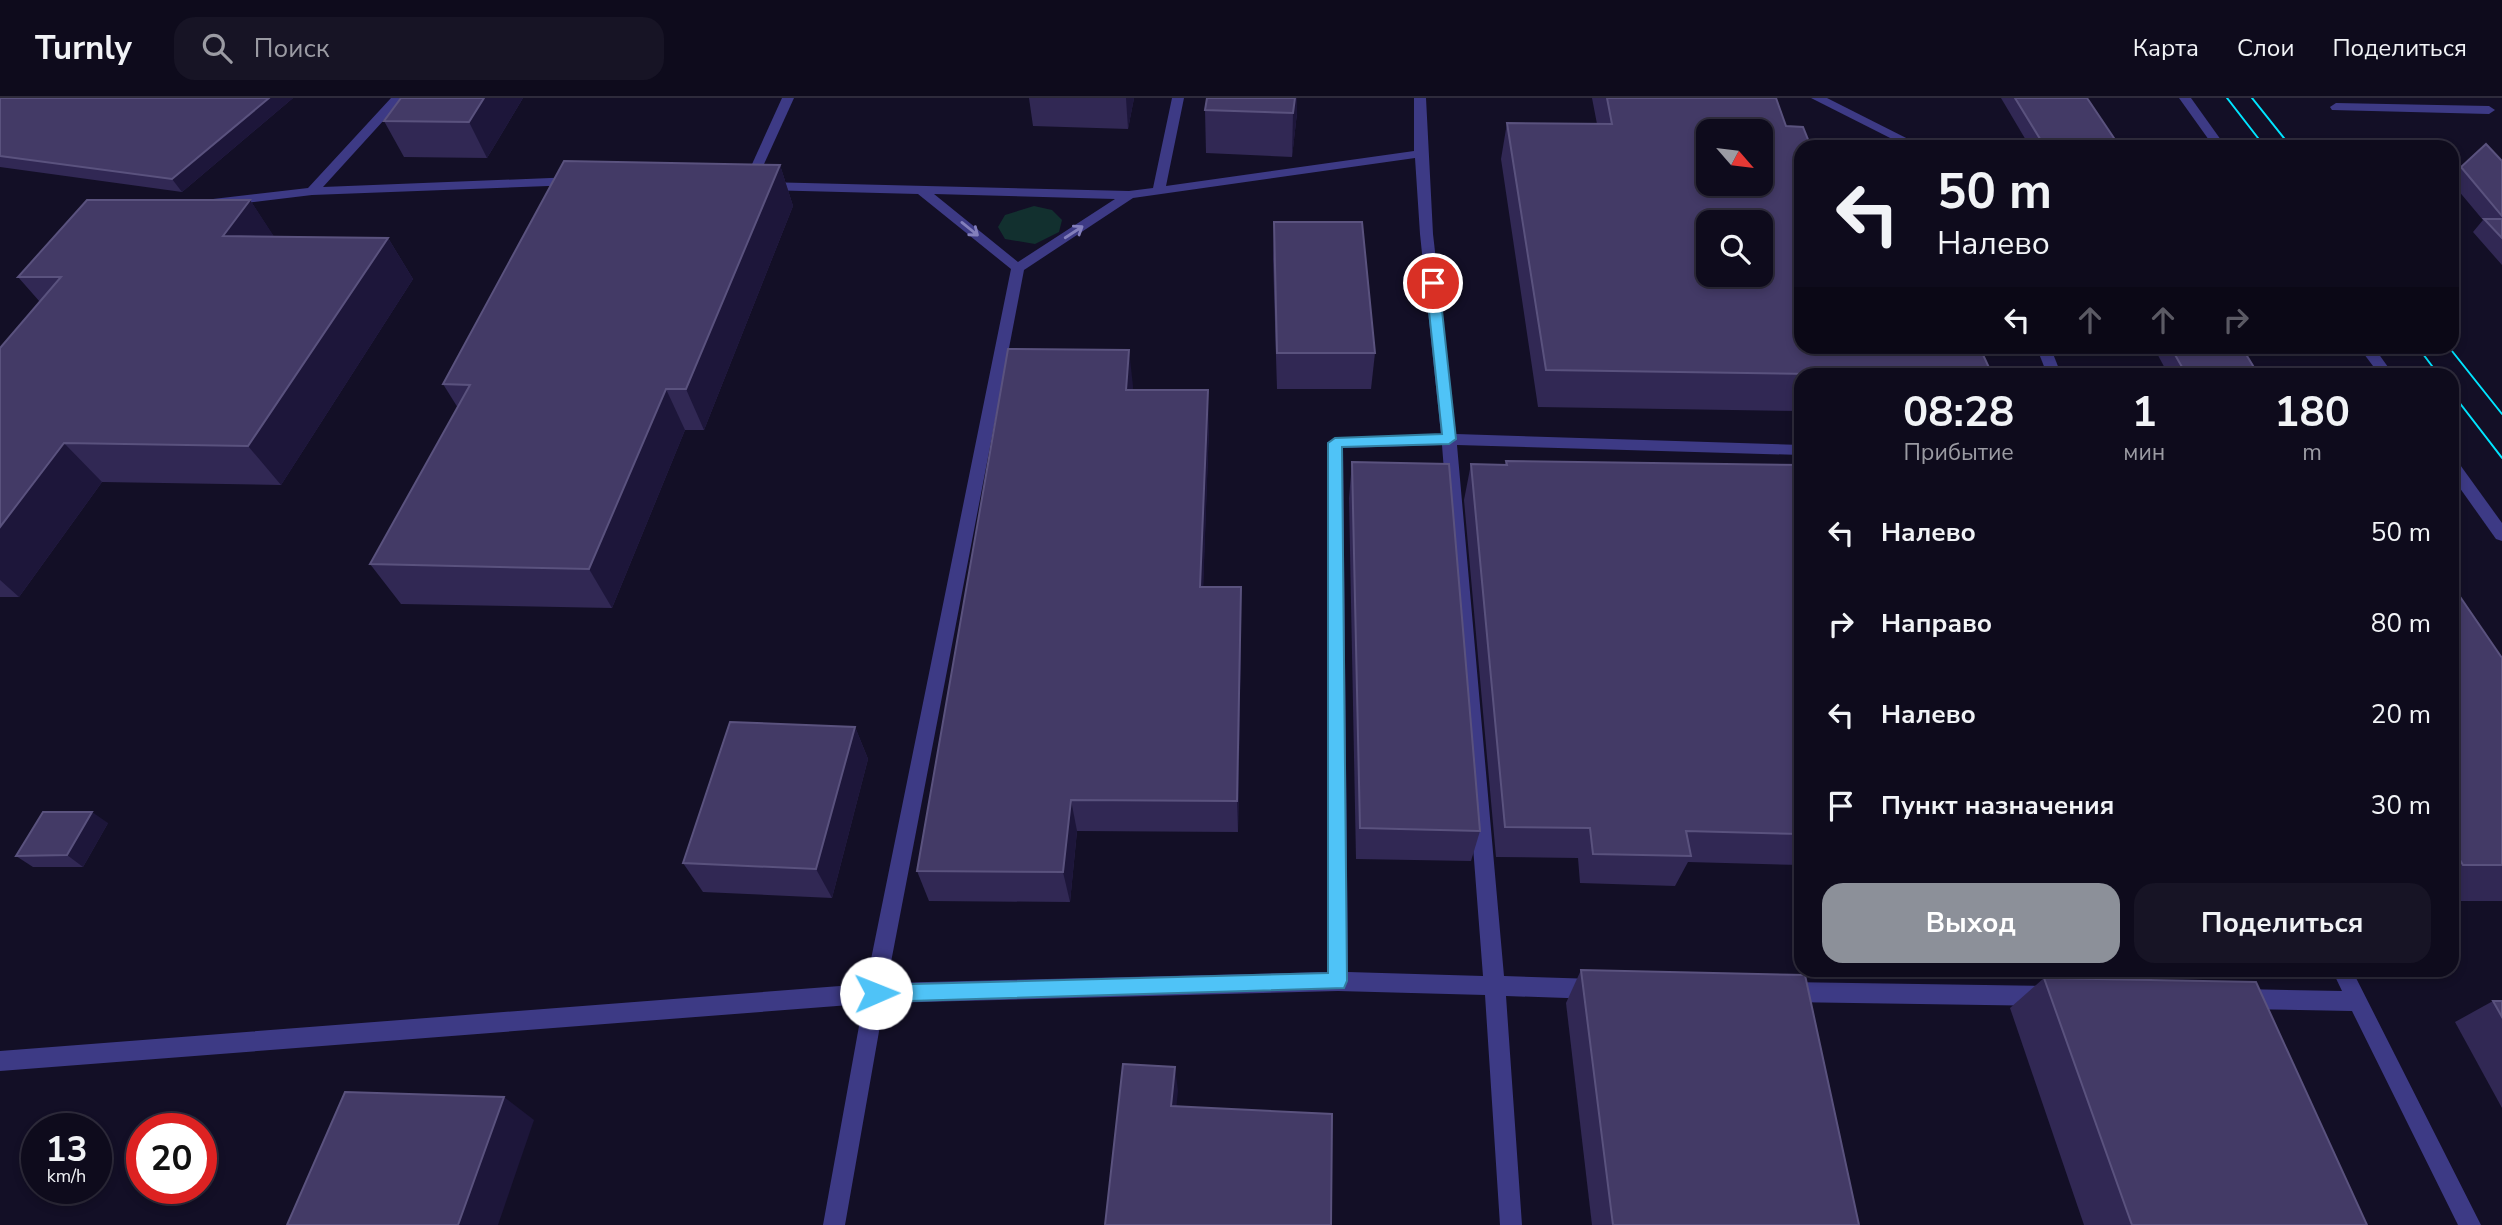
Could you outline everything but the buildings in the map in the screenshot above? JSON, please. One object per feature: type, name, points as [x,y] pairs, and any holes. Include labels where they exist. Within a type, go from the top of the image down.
[{"type":"street","points":[[312,191],[398,98]]},
{"type":"street","points":[[788,98],[742,186],[1129,195],[1419,154]]},
{"type":"street","points":[[1159,191],[1178,98]]},
{"type":"street","points":[[1420,98],[1419,154],[1449,439],[1497,987],[1511,1225]]},
{"type":"street","points":[[1817,98],[1904,140]]},
{"type":"street","points":[[2185,98],[2215,140]]},
{"type":"street","points":[[2473,98],[2502,120]]},
{"type":"street","points":[[2336,107],[2489,110]]},
{"type":"street","points":[[192,205],[312,191],[536,180],[589,182]]},
{"type":"street","points":[[921,190],[1018,268]]},
{"type":"street","points":[[834,1225],[876,993],[1018,268],[1129,195]]},
{"type":"street","points":[[1338,981],[1335,443],[1449,439],[1794,450]]},
{"type":"street","points":[[2459,476],[2502,535]]},
{"type":"street","points":[[2345,977],[2470,1225]]},
{"type":"street","points":[[0,1061],[876,993],[1338,981],[1622,989]]},
{"type":"street","points":[[1760,991],[2066,996]]},
{"type":"street","points":[[2219,999],[2357,1001]]},
{"type":"green space","points":[[1034,206],[1052,210],[1062,220],[1059,232],[1035,244],[1005,239],[998,227],[1005,215]]},
{"type":"tram line","points":[[2227,98],[2260,140]]},
{"type":"tram line","points":[[2252,98],[2285,140]]},
{"type":"tram line","points":[[2423,354],[2434,368]]},
{"type":"tram line","points":[[2454,354],[2502,414]]},
{"type":"tram line","points":[[2459,402],[2502,458]]},
{"type":"route","points":[[876,993],[1338,981],[1335,443],[1449,439],[1433,283]]}]
